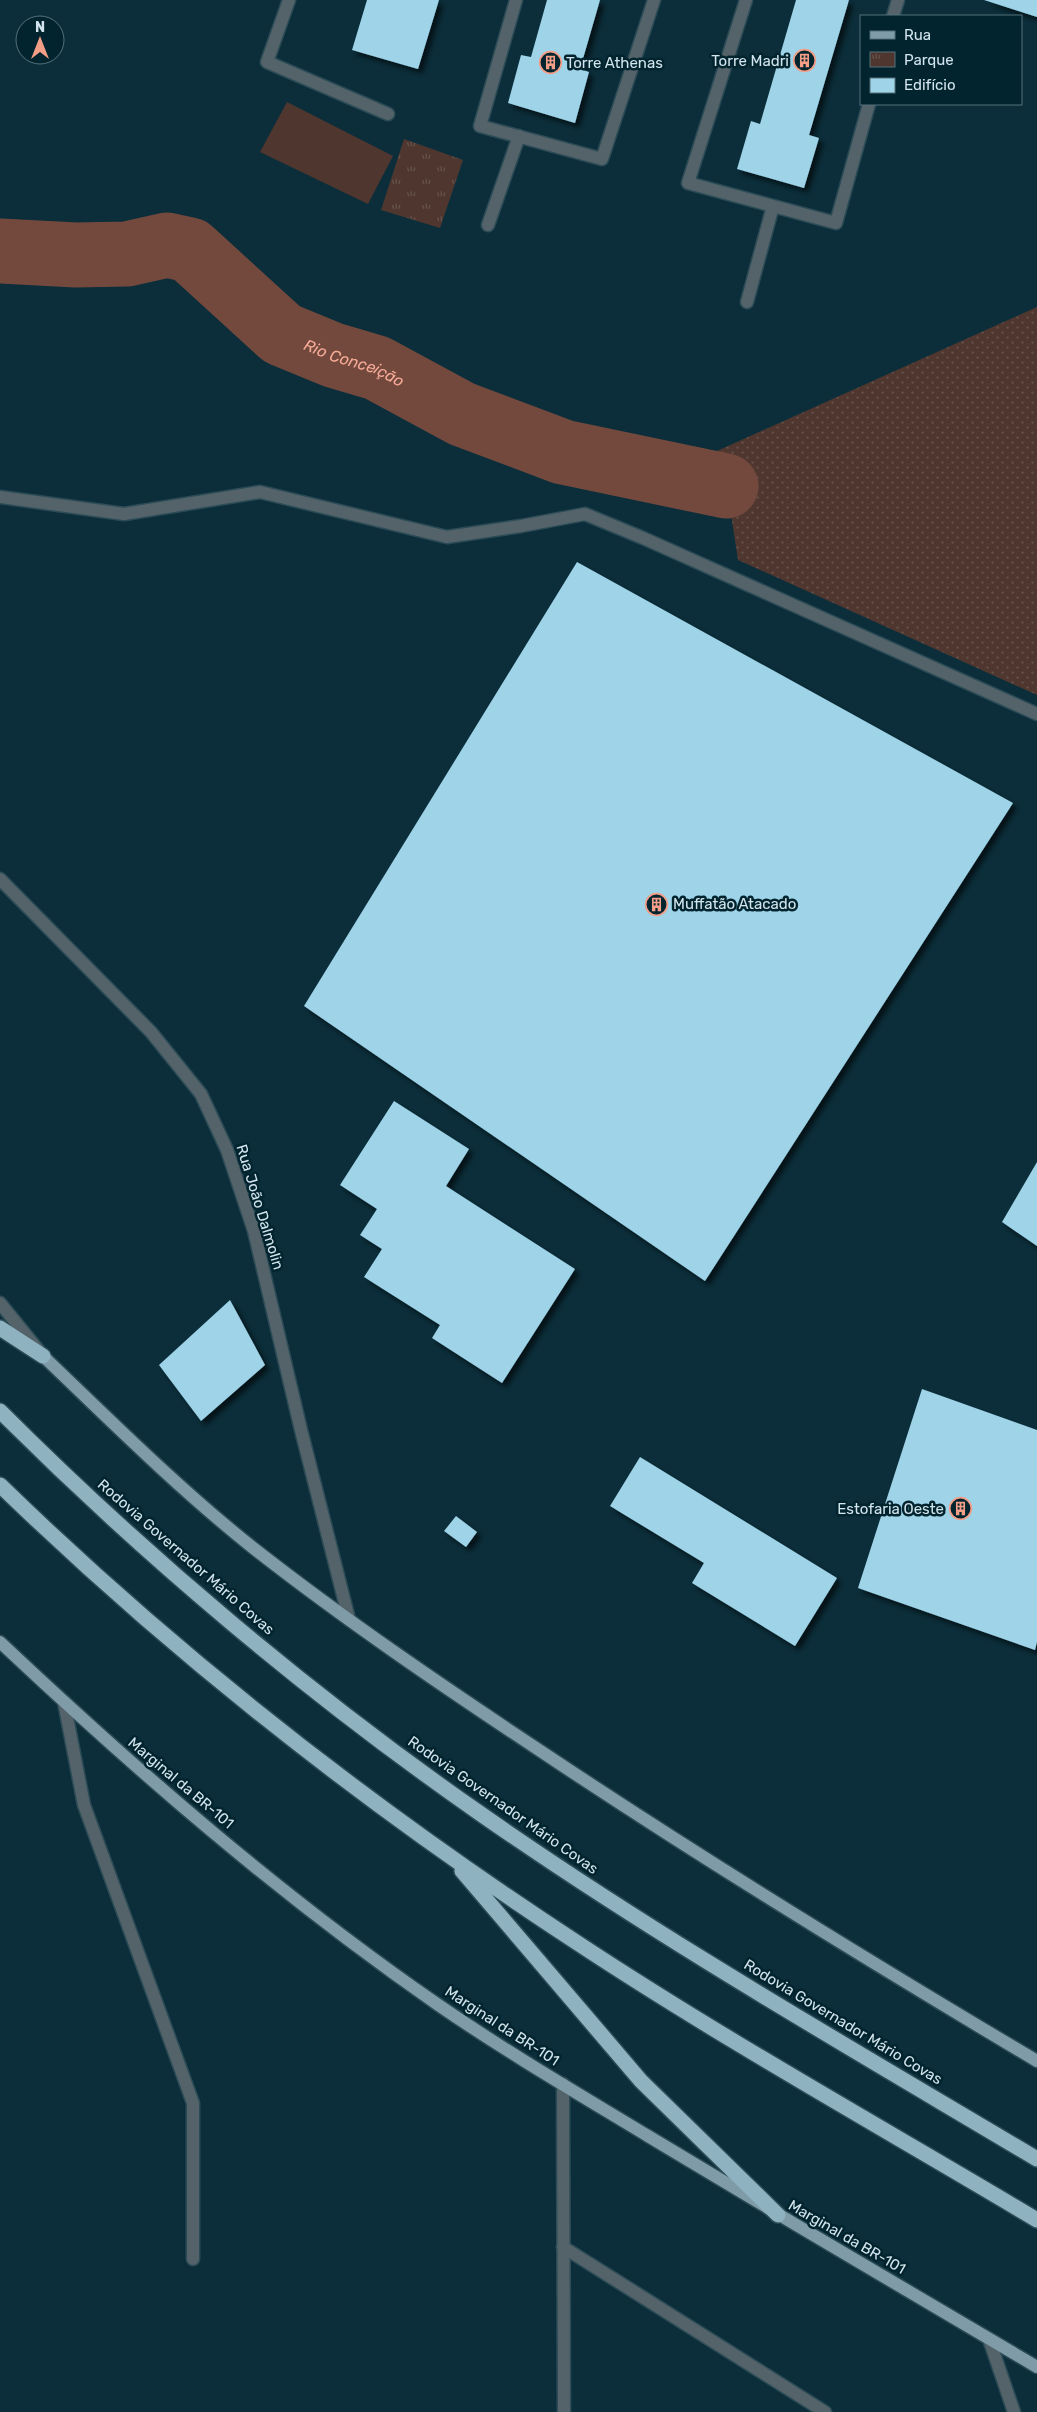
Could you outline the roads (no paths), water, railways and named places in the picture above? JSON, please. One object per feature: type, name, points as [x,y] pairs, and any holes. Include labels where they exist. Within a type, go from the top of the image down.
[{"type":"highway","points":[[0,1328],[43,1356]]},
{"type":"highway","name":"Rodovia Governador Mário Covas","points":[[0,1411],[114,1519],[213,1606],[310,1685],[476,1811],[705,1959],[1037,2159]]},
{"type":"highway","points":[[0,1485],[133,1607],[276,1728],[450,1857],[578,1944],[713,2028],[1037,2220]]},
{"type":"highway","points":[[450,1857],[641,2081],[778,2215]]},
{"type":"main road","points":[[43,1356],[152,1460],[251,1546],[349,1619],[469,1704],[651,1825],[1037,2061]]},
{"type":"main road","name":"Marginal da BR-101","points":[[0,1642],[155,1784],[242,1856],[354,1944],[438,2005],[563,2084],[778,2215],[1037,2367]]},
{"type":"street","points":[[289,0],[267,62],[388,114]]},
{"type":"street","points":[[516,0],[480,126],[602,159],[654,0]]},
{"type":"street","points":[[746,0],[688,183],[836,223],[869,105]]},
{"type":"street","points":[[893,15],[898,0]]},
{"type":"street","points":[[488,224],[519,136]]},
{"type":"street","points":[[747,302],[773,206]]},
{"type":"street","points":[[0,497],[124,514],[260,492],[447,537],[584,514],[643,538],[1037,714]]},
{"type":"street","name":"Rua João Dalmolin","points":[[0,879],[151,1032],[201,1094],[227,1150],[254,1231],[301,1430],[349,1619]]},
{"type":"street","points":[[0,1303],[43,1356]]},
{"type":"street","points":[[64,1702],[84,1805],[193,2103],[193,2258]]},
{"type":"street","points":[[563,2084],[564,2412]]},
{"type":"street","points":[[563,2247],[825,2412]]},
{"type":"street","points":[[989,2339],[1014,2412]]},
{"type":"waterway","name":"Rio Conceição","points":[[0,251],[76,255],[127,254],[167,245],[190,250],[282,334],[333,355],[377,368],[462,414],[563,452],[726,486]]},
{"type":"place","name":"Torre Madri","points":[[805,61]]},
{"type":"place","name":"Torre Athenas","points":[[550,63]]},
{"type":"place","name":"Muffatão Atacado","points":[[657,904]]},
{"type":"place","name":"Estofaria Oeste","points":[[960,1509]]}]
